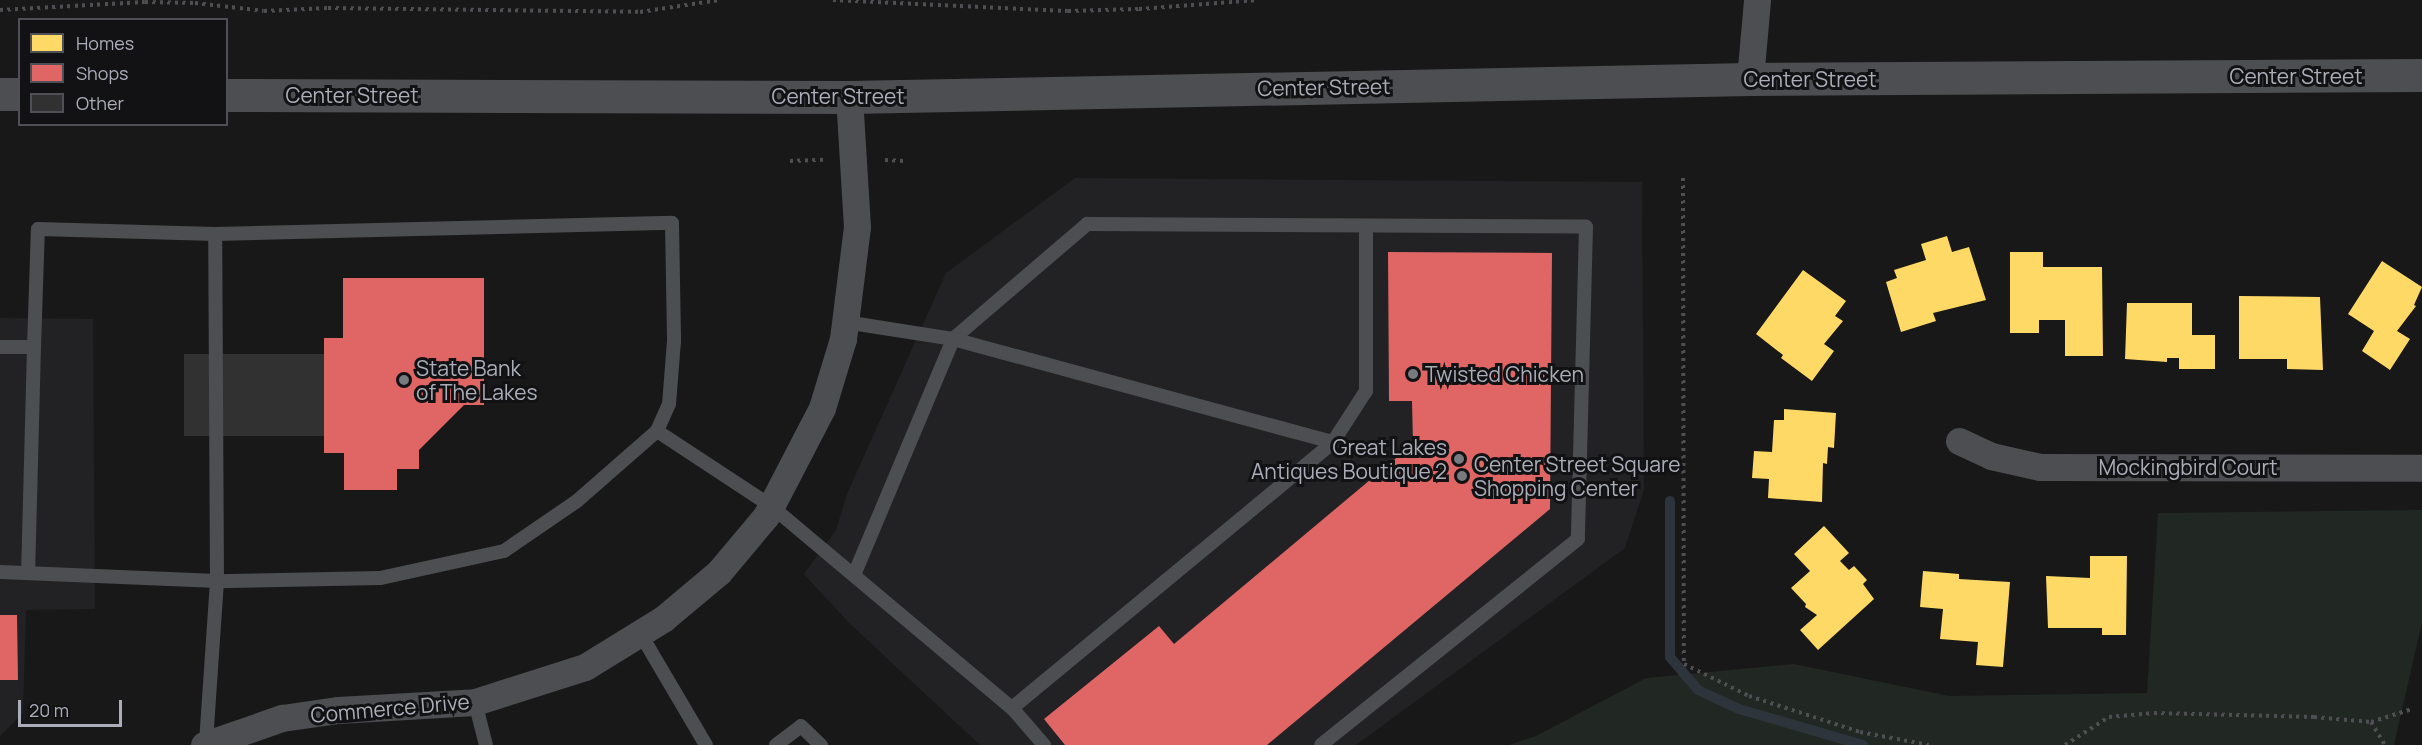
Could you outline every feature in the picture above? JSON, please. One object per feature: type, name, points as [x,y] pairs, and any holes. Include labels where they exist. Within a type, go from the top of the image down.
[{"type":"street","points":[[1750,79],[1757,0]]},
{"type":"street","name":"Center Street","points":[[228,95],[849,97],[1750,79],[2422,75]]},
{"type":"street","points":[[0,94],[18,94]]},
{"type":"street","name":"Commerce Drive","points":[[205,745],[233,733],[294,717],[338,710],[475,702],[585,667],[663,619],[719,572],[771,506],[822,408],[843,339],[857,227],[849,97]]},
{"type":"street","name":"Mockingbird Court","points":[[1959,441],[1991,456],[2040,467],[2422,468]]},
{"type":"lane","points":[[0,572],[217,581],[380,578],[504,551],[577,501],[657,430],[669,404],[674,341],[672,223],[215,234],[38,229],[28,572]]},
{"type":"lane","points":[[854,575],[953,339],[1087,224],[1586,227],[1578,538],[1322,745]]},
{"type":"lane","points":[[1012,708],[1333,442],[1366,391],[1366,226]]},
{"type":"lane","points":[[205,745],[217,581],[215,234]]},
{"type":"lane","points":[[845,322],[953,339],[1333,442]]},
{"type":"lane","points":[[0,347],[34,347]]},
{"type":"lane","points":[[657,430],[771,506],[1012,708],[1044,745]]},
{"type":"lane","points":[[640,633],[706,745]]},
{"type":"lane","points":[[475,702],[486,745]]},
{"type":"lane","points":[[776,745],[801,726],[821,745]]},
{"type":"path","points":[[0,10],[145,2],[195,3],[264,11],[328,8],[640,12],[719,0]]},
{"type":"path","points":[[833,0],[1068,11],[1139,9],[1258,0]]},
{"type":"path","points":[[1683,178],[1684,664],[1749,696],[1860,732],[1929,745]]},
{"type":"path","points":[[2066,745],[2109,717],[2154,712],[2314,717],[2371,722],[2412,709]]},
{"type":"path","points":[[2371,722],[2385,745]]},
{"type":"shaded area","points":[[1075,178],[1642,182],[1644,489],[1625,548],[1356,745],[980,745],[848,622],[804,574],[836,530],[847,494],[946,273]]},
{"type":"shaded area","points":[[0,318],[93,319],[95,609],[26,610],[23,713],[0,736]]},
{"type":"shaded area","points":[[2422,510],[2422,622],[2394,745],[1509,745],[1536,736],[1646,678],[1794,664],[1949,696],[2147,693],[2158,513]]},
{"type":"building: Homes","points":[[1947,236],[1952,252],[1969,247],[1986,300],[1933,313],[1936,321],[1901,332],[1886,282],[1897,278],[1894,270],[1926,260],[1921,244]]},
{"type":"building: Homes","points":[[2010,252],[2043,252],[2043,267],[2102,267],[2103,356],[2065,356],[2065,320],[2039,320],[2039,333],[2010,333]]},
{"type":"building: Homes","points":[[2382,261],[2422,287],[2414,305],[2416,306],[2397,331],[2410,339],[2390,370],[2362,351],[2374,331],[2348,314]]},
{"type":"building: Homes","points":[[1803,270],[1846,301],[1835,316],[1843,321],[1824,344],[1834,351],[1812,381],[1781,358],[1783,355],[1756,334]]},
{"type":"building: Homes","points":[[2239,296],[2320,297],[2323,370],[2287,369],[2287,359],[2239,359]]},
{"type":"building: Homes","points":[[2127,303],[2192,303],[2192,335],[2215,335],[2215,369],[2179,369],[2179,358],[2167,358],[2167,362],[2125,359]]},
{"type":"building: Homes","points":[[1784,409],[1836,413],[1834,448],[1828,447],[1827,464],[1823,463],[1822,502],[1768,498],[1769,479],[1752,478],[1754,451],[1772,452],[1774,420],[1784,420]]},
{"type":"building: Homes","points":[[1824,526],[1849,553],[1840,561],[1849,570],[1854,566],[1867,580],[1863,584],[1874,599],[1818,650],[1800,630],[1817,615],[1805,607],[1806,604],[1791,588],[1810,571],[1794,554]]},
{"type":"building: Homes","points":[[2090,556],[2127,556],[2126,635],[2102,635],[2102,628],[2048,628],[2046,576],[2090,578]]},
{"type":"building: Homes","points":[[1923,571],[1959,574],[1959,579],[2010,582],[2003,667],[1976,665],[1978,642],[1940,639],[1943,609],[1920,607]]},
{"type":"building: Shops","name":"Center Street Square Shopping Center","points":[[1388,252],[1552,253],[1550,509],[1267,745],[1065,745],[1044,719],[1159,626],[1174,644],[1413,444],[1412,401],[1389,401]]},
{"type":"building: Shops","name":"State Bank of The Lakes","points":[[343,278],[484,278],[484,405],[464,405],[419,450],[419,469],[397,469],[397,490],[344,490],[344,453],[324,453],[324,338],[343,338]]},
{"type":"building: Shops","points":[[0,615],[17,615],[18,680],[0,680]]},
{"type":"building: Other","points":[[184,354],[324,354],[324,436],[184,436]]},
{"type":"waterway","points":[[1670,501],[1670,657],[1698,690],[1739,709],[1863,745]]},
{"type":"place","name":"Twisted Chicken","points":[[1413,374]]},
{"type":"place","name":"State Bank of The Lakes","points":[[404,380]]},
{"type":"place","name":"Great Lakes Antiques Boutique 2","points":[[1459,459]]},
{"type":"place","name":"Center Street Square Shopping Center","points":[[1462,476]]}]
